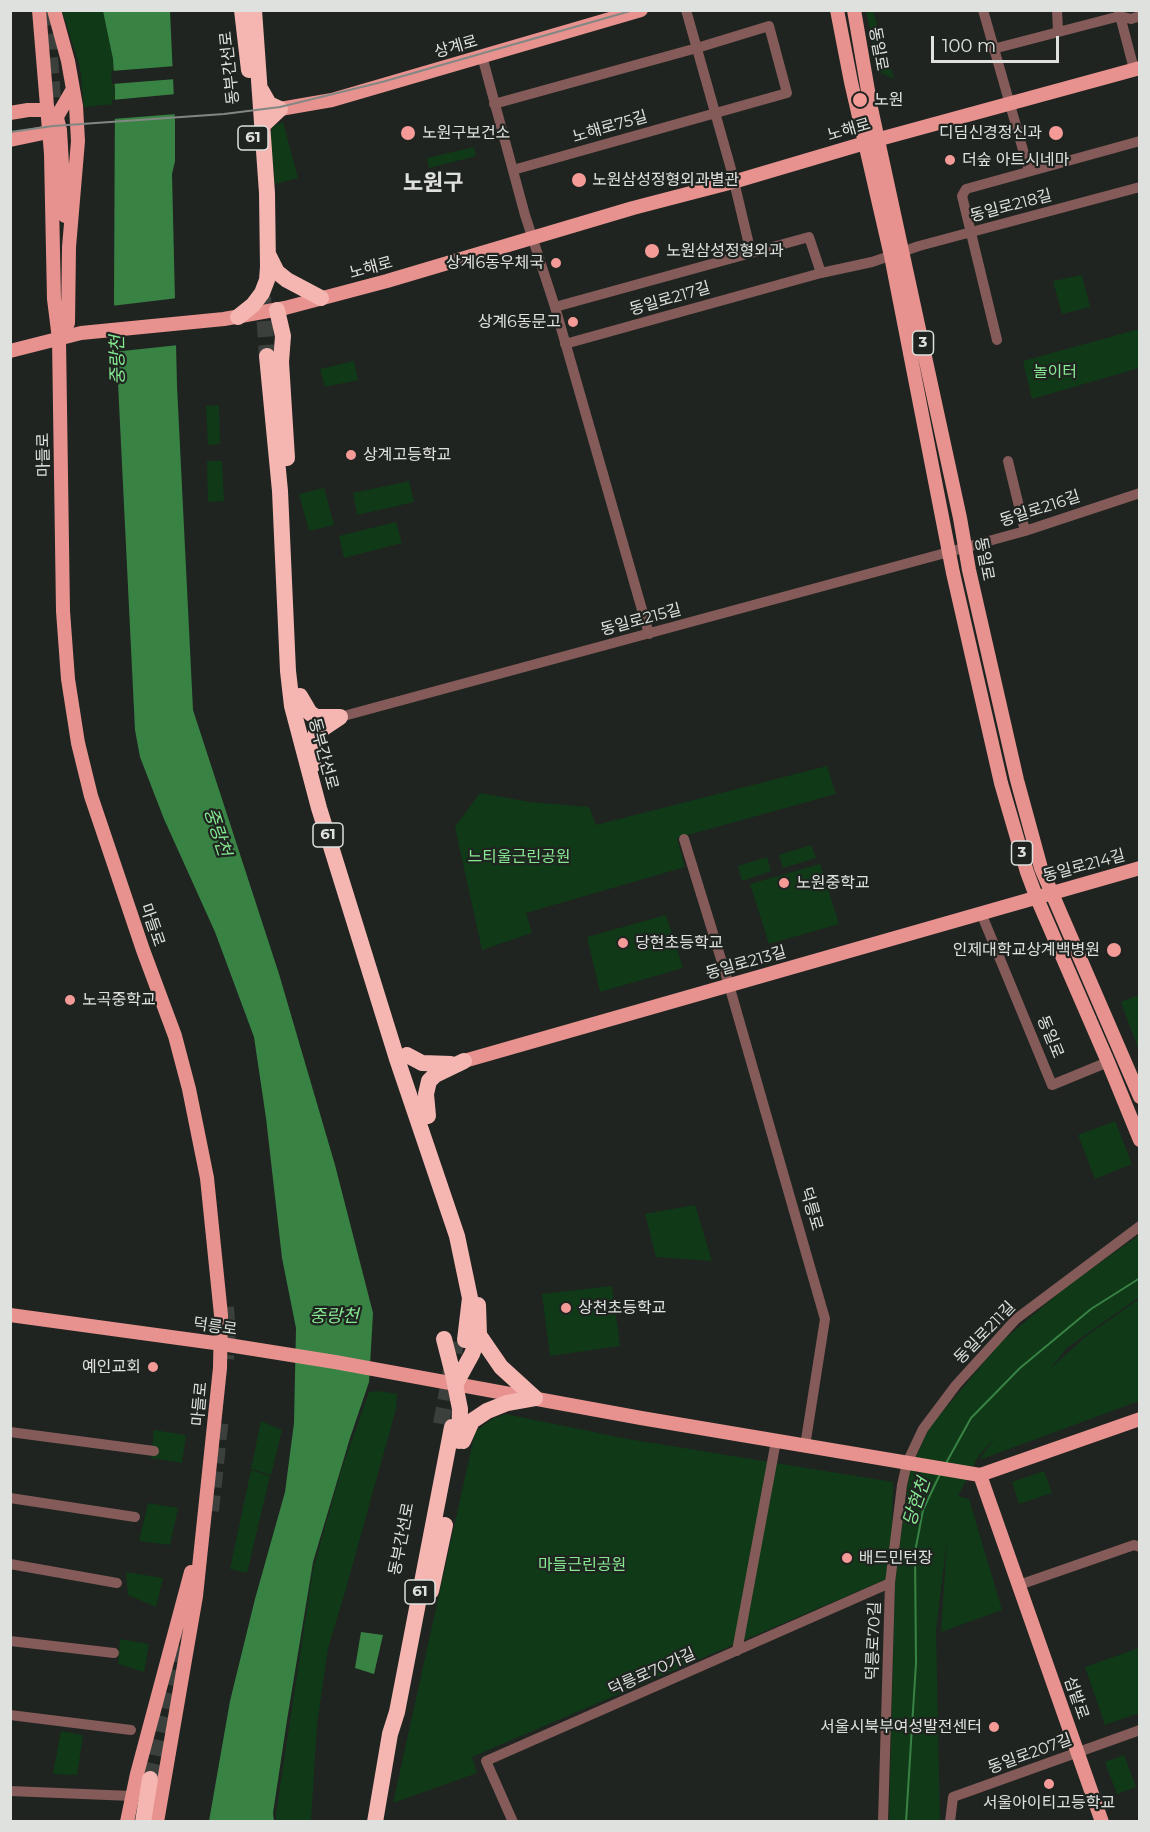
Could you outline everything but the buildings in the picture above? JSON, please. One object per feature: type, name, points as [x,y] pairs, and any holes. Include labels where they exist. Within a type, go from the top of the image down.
[{"type":"highway","name":"동부간선로","points":[[242,10],[264,260]]},
{"type":"highway","points":[[231,318],[253,305],[262,293],[267,280],[264,260],[262,126],[254,10]]},
{"type":"highway","points":[[260,89],[269,104],[280,110],[262,126]]},
{"type":"highway","points":[[264,260],[282,276],[321,298]]},
{"type":"highway","points":[[277,310],[283,336],[281,362],[295,633],[300,696],[311,748],[315,793]]},
{"type":"highway","name":"동부간선로","points":[[267,356],[280,491],[288,671],[292,705],[315,793],[397,1059],[423,1120],[425,1145],[457,1267],[461,1304],[461,1339]]},
{"type":"highway","points":[[300,696],[310,713],[316,717],[340,717]]},
{"type":"highway","points":[[311,748],[316,733],[340,717]]},
{"type":"highway","points":[[351,906],[372,948],[407,1055],[423,1120],[447,1173],[472,1259],[478,1294],[461,1339],[455,1385],[460,1417],[458,1454],[436,1569],[422,1633],[398,1702]]},
{"type":"highway","points":[[407,1055],[422,1063],[438,1065],[464,1061]]},
{"type":"highway","points":[[423,1120],[429,1081],[435,1075],[464,1061]]},
{"type":"highway","name":"동부간선로","points":[[425,1145],[453,1226],[470,1298],[461,1339]]},
{"type":"highway","points":[[447,1173],[453,1226]]},
{"type":"highway","points":[[455,1385],[472,1354],[461,1339]]},
{"type":"highway","points":[[461,1339],[501,1367],[535,1398]]},
{"type":"highway","points":[[458,1454],[472,1421],[487,1411],[507,1403],[535,1398]]},
{"type":"highway","name":"동부간선로","points":[[375,1821],[411,1585],[447,1425],[398,1702],[390,1734]]},
{"type":"highway","points":[[382,1777],[388,1805],[386,1821]]},
{"type":"highway","points":[[143,1821],[150,1779]]},
{"type":"main road","points":[[39,10],[52,114],[60,130],[64,210],[69,247]]},
{"type":"main road","name":"마들로","points":[[54,10],[73,88],[78,141],[69,247],[68,323],[59,339]]},
{"type":"main road","name":"상계로","points":[[280,110],[332,100],[641,10]]},
{"type":"main road","name":"동일로","points":[[837,10],[865,143],[897,254],[1017,780],[1041,868],[1140,1097]]},
{"type":"main road","name":"동일로","points":[[854,10],[871,108],[879,139],[949,552],[1001,783],[1036,896],[1140,1140]]},
{"type":"main road","name":"노해로","points":[[10,351],[81,333],[231,318],[277,310],[387,281],[532,237],[734,182],[879,139],[1137,69]]},
{"type":"main road","points":[[10,140],[48,132],[52,114],[73,88]]},
{"type":"main road","points":[[10,113],[28,110],[52,114]]},
{"type":"main road","name":"마들로","points":[[48,132],[51,154],[54,299],[59,339],[63,611],[70,690],[78,743],[91,796],[175,1036],[189,1089],[208,1188],[219,1281],[222,1344],[204,1521],[190,1635],[157,1821]]},
{"type":"main road","points":[[25,136],[45,143],[51,154]]},
{"type":"main road","name":"동일로214길","points":[[1036,896],[1140,868]]},
{"type":"main road","name":"동일로213길","points":[[464,1061],[1036,896]]},
{"type":"main road","name":"덕릉로","points":[[10,1315],[222,1344],[980,1475]]},
{"type":"main road","points":[[980,1475],[1140,1419]]},
{"type":"main road","name":"섬밭로","points":[[980,1475],[1102,1821]]},
{"type":"main road","name":"마들로","points":[[127,1821],[204,1521]]},
{"type":"main road","points":[[152,1721],[158,1714],[166,1713],[174,1720],[174,1729]]},
{"type":"street","points":[[686,10],[752,253]]},
{"type":"street","points":[[983,10],[1029,171]]},
{"type":"street","points":[[1057,10],[1058,32]]},
{"type":"street","points":[[993,49],[1119,13],[1131,19],[1140,16]]},
{"type":"street","points":[[1119,13],[1137,69]]},
{"type":"street","name":"노해로75길","points":[[513,170],[787,93],[769,26],[697,48]]},
{"type":"street","points":[[494,104],[697,48]]},
{"type":"street","points":[[482,56],[532,237],[555,307],[649,634]]},
{"type":"street","points":[[997,340],[962,196],[966,189],[1140,141]]},
{"type":"street","name":"동일로218길","points":[[897,254],[1140,187]]},
{"type":"street","points":[[555,307],[809,237],[820,273]]},
{"type":"street","name":"동일로217길","points":[[565,344],[820,273],[897,254]]},
{"type":"street","points":[[1008,461],[1024,531]]},
{"type":"street","name":"동일로216길","points":[[949,552],[1024,531],[1140,493]]},
{"type":"street","name":"동일로215길","points":[[340,717],[949,552]]},
{"type":"street","name":"덕릉로","points":[[684,839],[729,985],[825,1319],[805,1446]]},
{"type":"street","name":"동일로","points":[[981,913],[1052,1085],[1108,1062]]},
{"type":"street","name":"동일로211길","points":[[912,1464],[923,1429],[956,1385],[1016,1319],[1140,1226]]},
{"type":"street","points":[[10,1431],[154,1451]]},
{"type":"street","points":[[737,1651],[776,1441]]},
{"type":"street","name":"덕릉로70길","points":[[883,1821],[890,1583],[902,1485],[912,1464]]},
{"type":"street","points":[[10,1498],[135,1517]]},
{"type":"street","points":[[1019,1585],[1134,1545],[1140,1547]]},
{"type":"street","points":[[10,1564],[117,1583]]},
{"type":"street","name":"덕릉로70가길","points":[[513,1821],[486,1761],[890,1583]]},
{"type":"street","points":[[10,1641],[114,1653]]},
{"type":"street","points":[[10,1715],[131,1730]]},
{"type":"street","name":"동일로207길","points":[[951,1821],[952,1797],[1140,1730]]},
{"type":"street","points":[[10,1791],[132,1796]]},
{"type":"green space","points":[[62,11],[103,11],[113,59],[115,104],[84,107],[80,67]]},
{"type":"green space","points":[[866,11],[873,11],[894,79],[881,73]]},
{"type":"green space","points":[[283,122],[298,178],[275,184],[269,137],[273,126]]},
{"type":"green space","points":[[474,147],[476,156],[429,168],[427,158]]},
{"type":"green space","points":[[1082,275],[1090,307],[1062,314],[1053,281]]},
{"type":"green space","name":"놀이터","points":[[1139,329],[1139,368],[1032,399],[1023,361]]},
{"type":"green space","points":[[354,361],[358,380],[325,387],[320,369]]},
{"type":"green space","points":[[219,405],[220,444],[208,445],[206,406]]},
{"type":"green space","points":[[207,461],[222,461],[224,501],[208,502]]},
{"type":"green space","points":[[409,481],[414,502],[357,515],[353,493]]},
{"type":"green space","points":[[324,488],[334,525],[309,531],[299,494]]},
{"type":"green space","points":[[396,522],[402,543],[344,558],[339,536]]},
{"type":"green space","name":"느티울근린공원","points":[[827,766],[836,794],[677,838],[685,867],[526,913],[532,933],[482,950],[455,827],[480,793],[530,802],[589,807],[596,825]]},
{"type":"green space","points":[[811,845],[816,858],[783,868],[779,855]]},
{"type":"green space","points":[[767,857],[771,871],[742,881],[738,866]]},
{"type":"green space","points":[[820,864],[839,924],[769,944],[750,884]]},
{"type":"green space","points":[[666,915],[683,968],[600,992],[587,937]]},
{"type":"green space","points":[[1140,995],[1139,1051],[1121,1002]]},
{"type":"green space","points":[[1115,1121],[1132,1164],[1095,1179],[1078,1135]]},
{"type":"green space","points":[[695,1205],[712,1261],[656,1257],[645,1214]]},
{"type":"green space","points":[[1139,1235],[1139,1297],[1067,1348],[1050,1369],[1085,1337],[1139,1299],[1139,1401],[979,1460],[998,1434],[978,1457],[958,1496],[969,1499],[1002,1610],[941,1632],[947,1539],[936,1630],[940,1821],[889,1822],[895,1583],[909,1474],[929,1428],[1001,1342],[1066,1287]]},
{"type":"green space","points":[[612,1286],[620,1346],[550,1356],[542,1294]]},
{"type":"green space","points":[[369,1392],[397,1394],[396,1409],[328,1648],[317,1725],[311,1821],[276,1821],[313,1569],[342,1468]]},
{"type":"green space","name":"마들근린공원","points":[[505,1414],[628,1439],[893,1482],[891,1577],[472,1757],[477,1773],[393,1803],[475,1432],[495,1417]]},
{"type":"green space","points":[[261,1421],[282,1430],[271,1475],[251,1469]]},
{"type":"green space","points":[[154,1430],[186,1435],[182,1463],[151,1458]]},
{"type":"green space","points":[[251,1470],[270,1476],[247,1573],[230,1569]]},
{"type":"green space","points":[[1044,1471],[1052,1493],[1019,1504],[1012,1482]]},
{"type":"green space","points":[[148,1503],[178,1508],[170,1545],[139,1541]]},
{"type":"green space","points":[[126,1572],[163,1578],[156,1607],[128,1595]]},
{"type":"green space","points":[[120,1639],[149,1644],[144,1672],[118,1664]]},
{"type":"green space","points":[[1139,1648],[1139,1713],[1105,1725],[1085,1667]]},
{"type":"green space","points":[[61,1731],[83,1735],[77,1775],[53,1774]]},
{"type":"green space","points":[[1124,1755],[1136,1787],[1117,1794],[1105,1762]]},
{"type":"water","name":"중랑천","points":[[103,11],[170,11],[175,122],[175,161],[172,174],[177,386],[193,710],[279,974],[335,1165],[373,1313],[369,1382],[313,1562],[287,1720],[273,1813],[274,1821],[209,1821],[230,1701],[285,1492],[294,1423],[296,1328],[282,1258],[254,1037],[215,932],[164,819],[140,757],[135,730],[114,301],[115,90],[113,59]]},
{"type":"water","points":[[361,1632],[383,1635],[374,1674],[355,1668]]},
{"type":"pier","points":[[176,66],[176,79],[112,84],[111,71]]},
{"type":"pier","points":[[176,94],[176,101],[173,102],[176,102],[177,114],[112,119],[112,100]]},
{"type":"pier","points":[[178,298],[179,345],[113,352],[111,306]]},
{"type":"waterway","name":"당현천","points":[[945,1465],[971,1418],[1020,1368],[1091,1309],[1140,1278]]},
{"type":"waterway","name":"당현천","points":[[906,1822],[916,1663],[915,1552],[923,1510],[941,1472]]},
{"type":"tunnel","points":[[45,10],[55,129]]},
{"type":"tunnel","points":[[263,297],[267,356]]},
{"type":"tunnel","points":[[226,1307],[228,1333],[226,1359]]},
{"type":"tunnel","points":[[441,1424],[456,1342]]},
{"type":"tunnel","points":[[211,1511],[221,1417]]},
{"type":"tunnel","points":[[150,1779],[188,1609]]},
{"type":"railway","points":[[10,132],[53,126],[224,114],[280,107],[382,82],[634,10]]},
{"type":"place","name":"노원","points":[[860,100]]},
{"type":"place","name":"노원구보건소","points":[[408,133]]},
{"type":"place","name":"디딤신경정신과","points":[[1056,133]]},
{"type":"place","name":"더숲 아트시네마","points":[[950,160]]},
{"type":"place","name":"노원삼성정형외과별관","points":[[579,180]]},
{"type":"place","name":"노원삼성정형외과","points":[[652,251]]},
{"type":"place","name":"상계6동우체국","points":[[556,263]]},
{"type":"place","name":"상계6동문고","points":[[573,322]]},
{"type":"place","name":"상계고등학교","points":[[351,455]]},
{"type":"place","name":"노원중학교","points":[[784,883]]},
{"type":"place","name":"당현초등학교","points":[[623,943]]},
{"type":"place","name":"인제대학교상계백병원","points":[[1114,950]]},
{"type":"place","name":"노곡중학교","points":[[70,1000]]},
{"type":"place","name":"상천초등학교","points":[[566,1308]]},
{"type":"place","name":"예인교회","points":[[153,1367]]},
{"type":"place","name":"배드민턴장","points":[[847,1558]]},
{"type":"place","name":"서울시북부여성발전센터","points":[[994,1727]]},
{"type":"place","name":"서울아이티고등학교","points":[[1049,1784]]},
{"type":"district","name":"노원구","points":[[433,184]]}]
